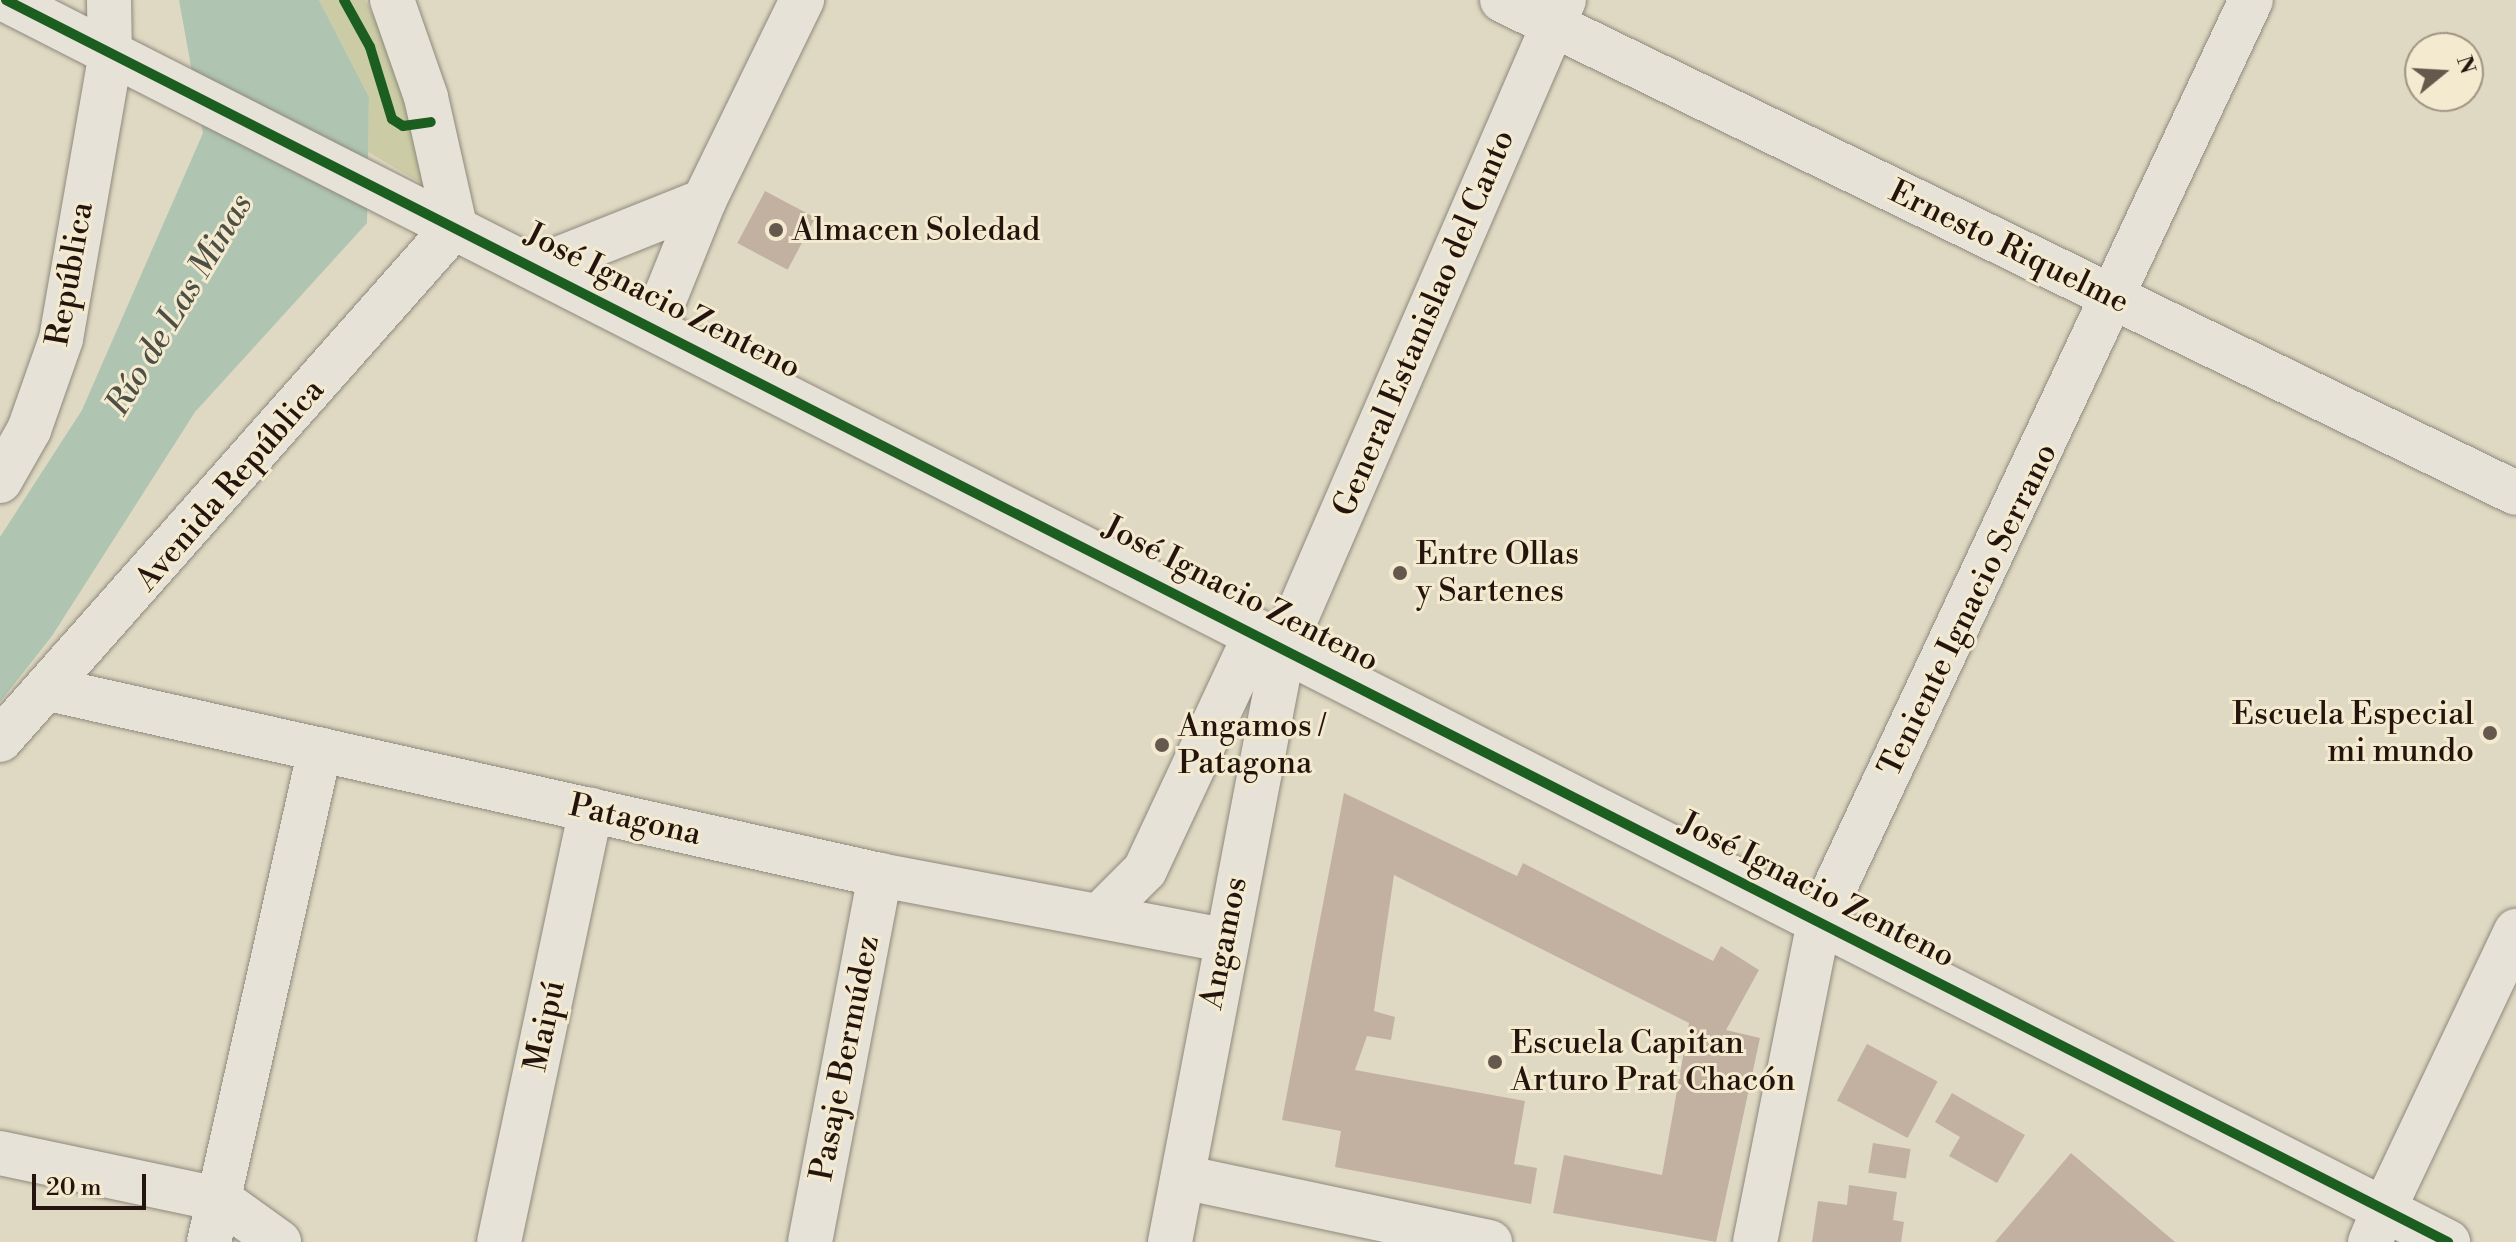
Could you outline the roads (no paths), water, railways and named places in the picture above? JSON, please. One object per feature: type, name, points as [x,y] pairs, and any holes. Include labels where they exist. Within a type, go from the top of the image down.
[{"type":"street","name":"José Ignacio Zenteno","points":[[6,0],[110,58],[654,325],[1819,921],[2377,1225],[2448,1242]]},
{"type":"street","name":"República","points":[[0,481],[29,430],[61,339],[110,58],[109,0]]},
{"type":"street","points":[[392,0],[426,97],[455,226]]},
{"type":"street","points":[[654,325],[704,201],[802,0]]},
{"type":"street","name":"Ernesto Riquelme","points":[[1502,0],[1558,12],[2116,299],[2516,493]]},
{"type":"street","name":"Teniente Ignacio Serrano","points":[[1755,1242],[1819,921],[2116,299],[2251,0]]},
{"type":"street","name":"General Estanislao del Canto","points":[[1271,638],[1558,12]]},
{"type":"street","points":[[538,267],[704,201]]},
{"type":"street","name":"Avenida República","points":[[0,740],[49,689],[455,226]]},
{"type":"street","points":[[1103,912],[1145,870],[1271,638]]},
{"type":"street","name":"Angamos","points":[[1170,1242],[1223,940],[1271,638]]},
{"type":"street","name":"Patagona","points":[[49,689],[880,875],[1103,912],[1223,940]]},
{"type":"street","points":[[209,1242],[320,749]]},
{"type":"street","name":"Maipú","points":[[499,1242],[591,810]]},
{"type":"street","name":"Pasaje Bermúdez","points":[[810,1242],[880,875]]},
{"type":"street","points":[[2377,1225],[2516,931]]},
{"type":"street","points":[[0,1153],[219,1199],[279,1242]]},
{"type":"street","points":[[1183,1177],[1490,1242]]},
{"type":"water","name":"Río de Las Minas","points":[[179,0],[319,0],[369,97],[367,223],[195,412],[52,636],[0,702],[0,537],[82,410],[203,133]]},
{"type":"place","name":"Almacen Soledad","points":[[776,230]]},
{"type":"place","name":"Entre Ollas y Sartenes","points":[[1400,573]]},
{"type":"place","name":"Escuela Especial mi mundo","points":[[2490,733]]},
{"type":"place","name":"Angamos / Patagona","points":[[1162,745]]},
{"type":"place","name":"Escuela Capitan Arturo Prat Chacón","points":[[1495,1062]]}]
